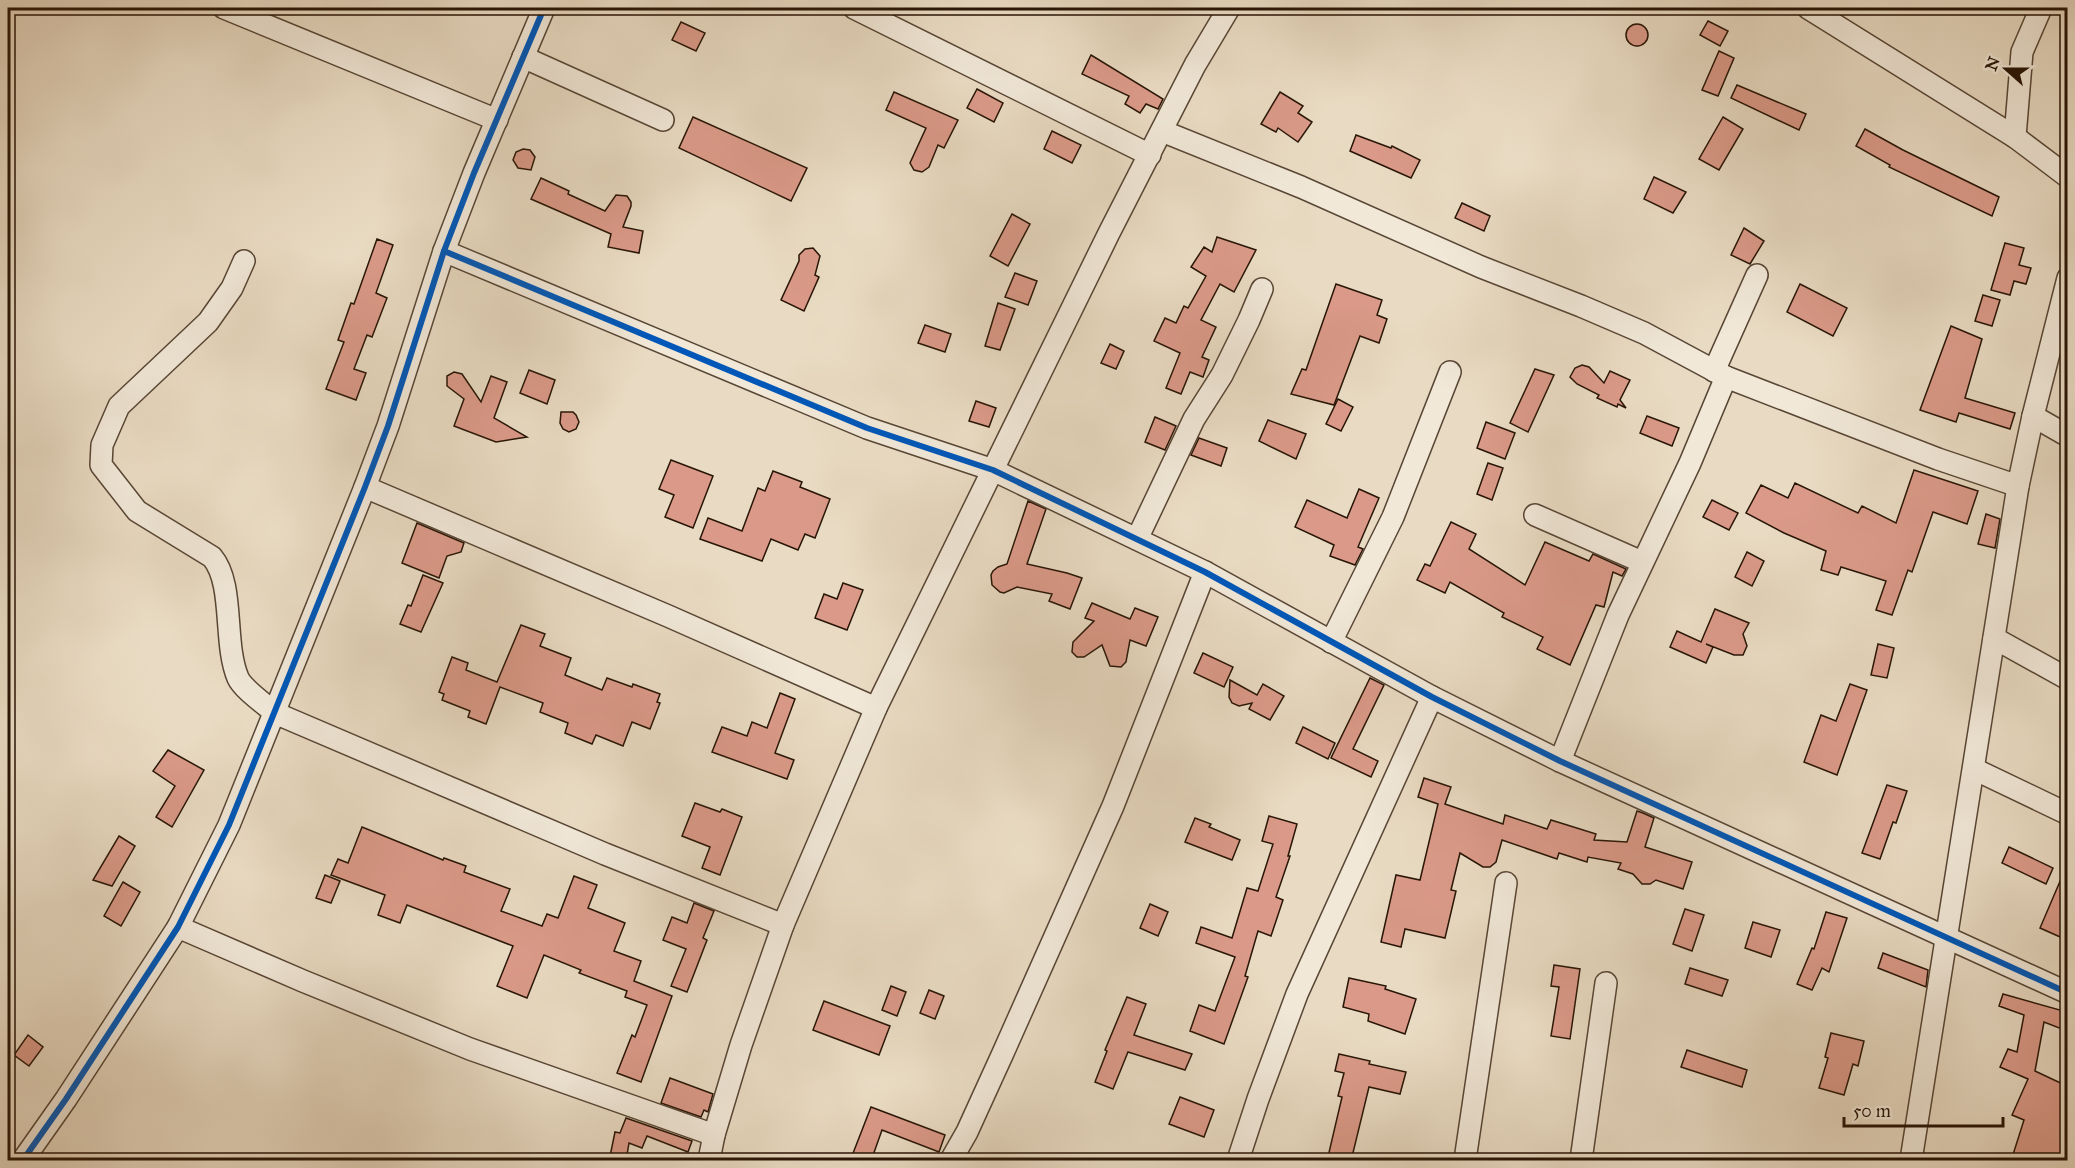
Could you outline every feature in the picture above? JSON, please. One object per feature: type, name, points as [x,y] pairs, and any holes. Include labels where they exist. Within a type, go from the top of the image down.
[{"type":"street","points":[[224,8],[496,120]]},
{"type":"street","points":[[24,1161],[178,927],[229,825],[365,488],[388,426],[444,251],[544,8]]},
{"type":"street","points":[[854,8],[1150,154]]},
{"type":"street","points":[[709,1161],[714,1135],[741,1045],[783,925],[876,708],[1109,233],[1195,64],[1229,8]]},
{"type":"street","points":[[1808,8],[2015,137],[2067,177]]},
{"type":"street","points":[[2015,137],[2022,52],[2041,8]]},
{"type":"street","points":[[523,57],[663,120]]},
{"type":"street","points":[[1162,131],[1301,187],[1481,267],[1644,333],[1720,374],[1938,459],[2018,486]]},
{"type":"street","points":[[444,251],[867,428],[993,470],[1206,572],[1432,697],[1560,761],[2067,993]]},
{"type":"street","points":[[244,261],[232,288],[208,322],[119,406],[102,445],[101,465],[136,511],[212,557],[220,566],[224,580],[230,650],[239,681],[275,713],[605,854],[783,925]]},
{"type":"street","points":[[1560,761],[1618,615],[1690,463],[1757,275]]},
{"type":"street","points":[[1911,1161],[2018,486],[2067,278]]},
{"type":"street","points":[[1137,540],[1194,419],[1222,375],[1262,289]]},
{"type":"street","points":[[1331,642],[1393,517],[1450,372]]},
{"type":"street","points":[[2033,416],[2067,436]]},
{"type":"street","points":[[365,488],[668,616],[876,708]]},
{"type":"street","points":[[1534,515],[1642,562]]},
{"type":"street","points":[[951,1161],[999,1063],[1113,806],[1206,572]]},
{"type":"street","points":[[1994,638],[2067,679]]},
{"type":"street","points":[[1238,1161],[1258,1099],[1298,994],[1432,697]]},
{"type":"street","points":[[1974,769],[2067,814]]},
{"type":"street","points":[[1465,1161],[1506,883]]},
{"type":"street","points":[[178,927],[470,1049],[714,1135]]},
{"type":"street","points":[[1581,1161],[1606,983]]},
{"type":"building","points":[[1708,21],[1728,31],[1720,46],[1700,35]]},
{"type":"building","points":[[681,22],[705,33],[696,51],[672,40]]},
{"type":"building","points":[[1637,24],[1647,31],[1648,35],[1641,45],[1637,46],[1627,39],[1626,35],[1633,25]]},
{"type":"building","points":[[1719,51],[1734,58],[1718,96],[1702,90]]},
{"type":"building","points":[[1091,55],[1163,99],[1158,109],[1146,104],[1140,113],[1125,104],[1129,96],[1082,74]]},
{"type":"building","points":[[1737,85],[1806,114],[1799,130],[1731,98]]},
{"type":"building","points":[[977,89],[1003,103],[994,122],[967,108]]},
{"type":"building","points":[[894,92],[958,120],[944,148],[938,145],[929,167],[922,172],[914,170],[910,163],[926,128],[886,110]]},
{"type":"building","points":[[1280,92],[1303,106],[1298,113],[1312,122],[1298,142],[1278,128],[1276,132],[1261,124]]},
{"type":"building","points":[[693,117],[807,168],[791,201],[679,148]]},
{"type":"building","points":[[1723,117],[1743,129],[1719,170],[1699,159]]},
{"type":"building","points":[[1865,129],[1999,197],[1992,216],[1889,167],[1890,165],[1856,146]]},
{"type":"building","points":[[1052,131],[1081,145],[1072,163],[1044,149]]},
{"type":"building","points":[[1356,135],[1391,148],[1392,146],[1420,160],[1411,178],[1350,151]]},
{"type":"building","points":[[523,149],[530,150],[535,157],[531,170],[518,168],[513,160],[516,152]]},
{"type":"building","points":[[1654,177],[1686,192],[1673,213],[1644,199]]},
{"type":"building","points":[[541,178],[569,191],[568,194],[605,211],[616,195],[627,196],[631,206],[623,227],[643,231],[639,253],[608,247],[611,234],[531,199]]},
{"type":"building","points":[[1462,203],[1490,216],[1484,231],[1455,218]]},
{"type":"building","points":[[1012,214],[1030,224],[1008,266],[990,256]]},
{"type":"building","points":[[1744,228],[1764,241],[1750,264],[1731,255]]},
{"type":"building","points":[[1217,237],[1256,250],[1234,292],[1220,284],[1201,320],[1216,327],[1202,357],[1209,360],[1203,377],[1190,372],[1181,394],[1166,388],[1180,353],[1154,341],[1165,318],[1176,323],[1184,306],[1188,308],[1206,276],[1191,267],[1204,247],[1212,252]]},
{"type":"building","points":[[377,239],[393,245],[376,293],[387,298],[372,337],[367,335],[354,369],[366,373],[356,400],[326,389],[344,342],[338,340],[351,303],[354,304]]},
{"type":"building","points":[[2005,243],[2024,248],[2019,265],[2031,268],[2026,284],[2014,281],[2010,295],[1991,290]]},
{"type":"building","points":[[813,248],[820,256],[815,275],[819,277],[804,311],[781,300],[799,261],[799,255],[805,249]]},
{"type":"building","points":[[1015,273],[1037,281],[1028,305],[1005,297]]},
{"type":"building","points":[[1336,284],[1382,300],[1377,315],[1387,319],[1379,343],[1360,336],[1334,405],[1291,394],[1302,369],[1306,370]]},
{"type":"building","points":[[1800,284],[1847,308],[1833,336],[1787,312]]},
{"type":"building","points":[[1983,295],[2000,300],[1992,326],[1975,321]]},
{"type":"building","points":[[998,303],[1015,309],[1000,350],[985,346]]},
{"type":"building","points":[[925,325],[951,334],[945,352],[918,343]]},
{"type":"building","points":[[1951,326],[1982,339],[1965,398],[2015,413],[2010,429],[1959,413],[1956,422],[1920,410]]},
{"type":"building","points":[[1110,344],[1124,351],[1116,369],[1101,363]]},
{"type":"building","points":[[1582,365],[1589,367],[1604,383],[1610,371],[1630,380],[1620,400],[1626,408],[1618,404],[1617,407],[1597,398],[1599,395],[1577,384],[1570,377],[1575,368]]},
{"type":"building","points":[[1535,369],[1554,375],[1528,432],[1510,423]]},
{"type":"building","points":[[529,370],[555,380],[547,404],[520,393]]},
{"type":"building","points":[[454,372],[462,374],[481,402],[491,376],[507,382],[494,418],[527,437],[496,442],[454,426],[464,399],[447,386],[447,376]]},
{"type":"building","points":[[1338,399],[1353,407],[1341,431],[1326,424]]},
{"type":"building","points":[[976,401],[996,408],[989,427],[969,421]]},
{"type":"building","points":[[561,412],[573,412],[576,415],[579,422],[576,429],[569,432],[563,429],[560,423]]},
{"type":"building","points":[[1647,416],[1679,428],[1672,446],[1640,433]]},
{"type":"building","points":[[1155,417],[1176,426],[1165,450],[1145,442]]},
{"type":"building","points":[[1268,420],[1306,434],[1296,459],[1259,441]]},
{"type":"building","points":[[1486,422],[1515,433],[1505,459],[1477,448]]},
{"type":"building","points":[[1199,438],[1227,448],[1221,466],[1191,455]]},
{"type":"building","points":[[671,460],[713,476],[693,528],[665,517],[674,495],[659,489]]},
{"type":"building","points":[[1488,463],[1503,468],[1492,500],[1477,494]]},
{"type":"building","points":[[1914,470],[1978,491],[1967,524],[1933,512],[1912,572],[1908,570],[1892,615],[1876,610],[1886,581],[1841,567],[1838,575],[1821,570],[1826,551],[1746,513],[1761,485],[1788,498],[1795,483],[1858,513],[1862,506],[1896,523]]},
{"type":"building","points":[[773,471],[802,482],[800,487],[830,499],[815,538],[805,534],[798,550],[771,539],[762,561],[700,539],[708,518],[742,531],[758,488],[765,491]]},
{"type":"building","points":[[1359,489],[1379,498],[1358,547],[1363,549],[1355,565],[1330,556],[1334,545],[1295,527],[1307,500],[1347,518]]},
{"type":"building","points":[[1712,500],[1738,513],[1729,530],[1703,517]]},
{"type":"building","points":[[1028,501],[1046,509],[1027,564],[1082,578],[1070,609],[1049,601],[1052,594],[1017,587],[1004,593],[992,585],[993,571],[1007,564]]},
{"type":"building","points":[[1986,514],[2000,519],[1995,548],[1978,544]]},
{"type":"building","points":[[1451,522],[1476,534],[1469,549],[1525,585],[1545,542],[1589,561],[1593,554],[1626,569],[1622,576],[1613,572],[1604,607],[1596,605],[1570,665],[1537,649],[1543,637],[1502,617],[1504,613],[1450,582],[1445,593],[1417,580],[1425,564],[1430,566]]},
{"type":"building","points":[[417,523],[464,543],[461,552],[447,556],[439,578],[402,563]]},
{"type":"building","points":[[1747,552],[1764,561],[1752,586],[1735,577]]},
{"type":"building","points":[[423,575],[443,583],[421,632],[400,624],[408,605],[411,606]]},
{"type":"building","points":[[843,583],[863,590],[847,630],[815,618],[824,594],[837,599]]},
{"type":"building","points":[[1092,603],[1130,619],[1135,608],[1158,617],[1146,646],[1130,640],[1126,662],[1121,667],[1110,666],[1102,645],[1084,657],[1077,657],[1072,652],[1073,642],[1094,621],[1085,618]]},
{"type":"building","points":[[1715,609],[1749,623],[1743,634],[1747,646],[1743,655],[1734,655],[1706,644],[1713,647],[1706,663],[1670,647],[1677,631],[1701,642]]},
{"type":"building","points":[[521,625],[545,634],[540,646],[571,658],[565,675],[602,690],[607,678],[660,694],[657,702],[660,703],[650,729],[632,722],[623,746],[596,735],[592,744],[565,733],[568,723],[540,712],[543,703],[500,687],[486,724],[468,717],[470,711],[442,700],[444,694],[439,692],[452,657],[468,663],[466,670],[497,682]]},
{"type":"building","points":[[1878,644],[1894,648],[1887,678],[1871,675]]},
{"type":"building","points":[[1203,653],[1233,667],[1224,687],[1194,673]]},
{"type":"building","points":[[1370,678],[1384,685],[1353,749],[1378,761],[1371,777],[1331,758]]},
{"type":"building","points":[[1230,680],[1257,695],[1263,684],[1284,696],[1270,720],[1249,709],[1252,703],[1239,706],[1232,703],[1229,697]]},
{"type":"building","points":[[1850,684],[1867,690],[1837,775],[1804,762],[1821,715],[1836,721]]},
{"type":"building","points":[[780,693],[795,699],[775,753],[794,760],[787,779],[712,752],[722,727],[747,736],[752,722],[767,728]]},
{"type":"building","points":[[1303,727],[1335,743],[1328,759],[1296,743]]},
{"type":"building","points":[[168,750],[204,770],[172,827],[156,817],[175,786],[153,771]]},
{"type":"building","points":[[1424,778],[1451,787],[1445,804],[1503,824],[1505,815],[1547,829],[1551,820],[1596,834],[1594,840],[1627,842],[1637,811],[1643,813],[1654,818],[1645,847],[1692,862],[1683,889],[1656,880],[1650,884],[1642,884],[1633,874],[1618,869],[1621,863],[1588,857],[1587,862],[1559,853],[1557,859],[1502,840],[1496,862],[1490,867],[1483,867],[1460,853],[1451,890],[1456,891],[1445,938],[1405,929],[1401,947],[1381,942],[1396,875],[1420,880],[1438,804],[1418,797]]},
{"type":"building","points":[[1887,785],[1907,791],[1880,859],[1862,853]]},
{"type":"building","points":[[695,803],[720,812],[722,809],[742,817],[720,875],[702,868],[710,847],[682,836]]},
{"type":"building","points":[[1269,816],[1297,824],[1288,856],[1290,856],[1276,897],[1283,900],[1271,936],[1258,931],[1245,976],[1248,977],[1224,1044],[1190,1031],[1199,1005],[1215,1011],[1235,957],[1196,943],[1201,927],[1232,938],[1247,888],[1258,891],[1273,844],[1262,841]]},
{"type":"building","points":[[1195,818],[1211,824],[1209,827],[1240,840],[1232,860],[1185,842]]},
{"type":"building","points":[[362,827],[443,860],[444,858],[466,866],[464,872],[510,889],[501,911],[542,926],[547,914],[558,918],[574,876],[597,885],[588,908],[625,923],[614,951],[641,961],[634,981],[672,996],[641,1082],[617,1073],[632,1035],[635,1037],[647,1005],[625,997],[627,991],[579,973],[581,970],[544,955],[527,998],[497,986],[513,946],[407,905],[400,923],[378,915],[385,895],[331,875],[338,859],[348,863]]},
{"type":"building","points":[[119,836],[135,846],[112,886],[93,880]]},
{"type":"building","points":[[2009,847],[2053,868],[2046,884],[2002,863]]},
{"type":"building","points":[[2067,865],[2067,940],[2040,928]]},
{"type":"building","points":[[325,875],[340,881],[331,903],[316,898]]},
{"type":"building","points":[[123,882],[140,892],[121,926],[104,916]]},
{"type":"building","points":[[694,903],[714,911],[703,938],[707,940],[687,992],[671,986],[686,949],[663,940],[672,917],[687,923]]},
{"type":"building","points":[[1150,904],[1168,912],[1158,936],[1140,928]]},
{"type":"building","points":[[1685,909],[1704,915],[1692,951],[1673,944]]},
{"type":"building","points":[[1826,912],[1847,918],[1829,972],[1822,968],[1812,990],[1797,984],[1812,948],[1814,949]]},
{"type":"building","points":[[1753,922],[1780,930],[1771,957],[1745,948]]},
{"type":"building","points":[[1883,953],[1928,970],[1926,987],[1878,968]]},
{"type":"building","points":[[1554,965],[1580,969],[1570,1039],[1551,1036],[1559,987],[1551,986]]},
{"type":"building","points":[[1690,968],[1728,980],[1722,996],[1685,984]]},
{"type":"building","points":[[1349,978],[1386,986],[1385,989],[1416,999],[1405,1034],[1368,1021],[1369,1014],[1343,1007]]},
{"type":"building","points":[[891,986],[906,992],[897,1016],[882,1010]]},
{"type":"building","points":[[929,990],[944,996],[935,1019],[920,1013]]},
{"type":"building","points":[[2003,994],[2067,1012],[2067,1031],[2044,1022],[2035,1071],[2067,1086],[2067,1161],[2011,1161],[2024,1120],[2012,1115],[2028,1079],[2000,1067],[2008,1049],[2017,1052],[2024,1015],[1999,1006]]},
{"type":"building","points":[[1127,997],[1146,1004],[1134,1035],[1192,1054],[1185,1070],[1128,1052],[1113,1089],[1095,1082],[1107,1051],[1105,1050]]},
{"type":"building","points":[[824,1001],[890,1026],[879,1055],[813,1030]]},
{"type":"building","points":[[1831,1033],[1864,1041],[1858,1066],[1853,1064],[1844,1095],[1819,1088],[1828,1058],[1825,1057]]},
{"type":"building","points":[[28,1035],[43,1047],[29,1066],[14,1055]]},
{"type":"building","points":[[1687,1050],[1747,1070],[1742,1087],[1681,1067]]},
{"type":"building","points":[[1339,1054],[1370,1061],[1369,1064],[1406,1072],[1400,1094],[1369,1087],[1351,1161],[1327,1161],[1342,1097],[1338,1096],[1344,1073],[1335,1071]]},
{"type":"building","points":[[670,1078],[713,1094],[708,1112],[704,1110],[701,1117],[661,1103]]},
{"type":"building","points":[[1180,1097],[1214,1110],[1204,1137],[1169,1124]]},
{"type":"building","points":[[871,1107],[945,1135],[939,1152],[882,1130],[871,1161],[850,1161]]},
{"type":"building","points":[[626,1118],[692,1141],[688,1152],[647,1136],[642,1148],[629,1143],[626,1161],[609,1161],[615,1132],[620,1133]]},
{"type":"cycle path","points":[[23,1160],[66,1099],[178,927],[229,825],[388,426],[444,251],[474,173],[544,8]]},
{"type":"cycle path","points":[[444,251],[867,428],[993,470],[1205,572],[1432,697],[1560,761],[2068,993]]}]
